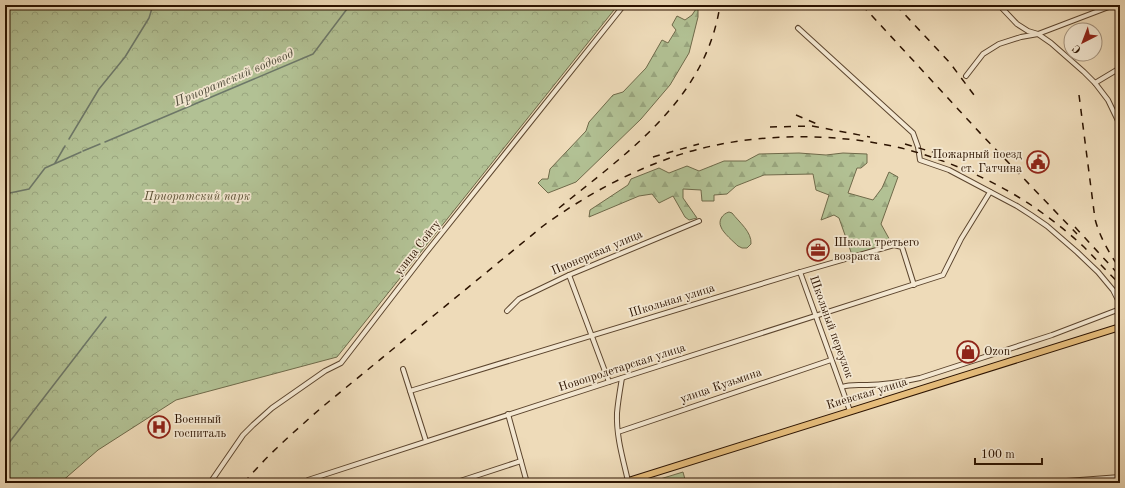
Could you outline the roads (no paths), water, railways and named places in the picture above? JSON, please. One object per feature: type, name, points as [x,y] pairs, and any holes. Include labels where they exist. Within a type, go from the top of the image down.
[{"type":"main road","name":"Киевская улица","points":[[625,482],[1120,327]]},
{"type":"street","name":"улица Сойту","points":[[210,483],[243,435],[253,425],[272,408],[325,371],[341,363],[425,254],[624,5]]},
{"type":"street","points":[[999,5],[1017,24],[1051,42],[1084,72],[1108,100],[1120,125]]},
{"type":"street","points":[[966,76],[983,54],[999,44],[1021,37],[1038,34],[1114,5]]},
{"type":"street","points":[[798,28],[913,133],[918,147],[920,160],[949,170],[1031,214],[1072,247],[1098,272],[1113,290],[1120,304]]},
{"type":"street","points":[[1095,83],[1120,68]]},
{"type":"street","name":"Новопролетарская улица","points":[[307,482],[508,414],[816,317],[943,275],[961,239],[990,192]]},
{"type":"street","name":"Пионерская улица","points":[[507,311],[519,299],[569,275],[700,221]]},
{"type":"street","name":"Школьная улица","points":[[410,391],[800,272],[894,246],[902,247],[914,285]]},
{"type":"street","name":"Школьный переулок","points":[[800,272],[850,411]]},
{"type":"street","points":[[569,275],[609,382]]},
{"type":"street","name":"Киевская улица","points":[[842,386],[887,384],[920,378],[1052,335],[1120,309]]},
{"type":"street","name":"улица Кузьмина","points":[[618,432],[831,360]]},
{"type":"street","points":[[403,369],[426,441]]},
{"type":"street","points":[[622,378],[618,413],[618,432],[625,482]]},
{"type":"street","points":[[508,414],[527,483]]},
{"type":"street","points":[[454,483],[521,461]]},
{"type":"street","points":[[1040,483],[1120,477]]},
{"type":"waterway","points":[[69,139],[99,89],[125,57],[149,18],[153,5]]},
{"type":"waterway","name":"Приоратский водовод","points":[[105,142],[313,54],[350,5]]},
{"type":"waterway","name":"Приоратский водовод","points":[[83,151],[100,144]]},
{"type":"waterway","points":[[55,163],[65,146]]},
{"type":"waterway","name":"Приоратский водовод","points":[[5,194],[29,189],[45,168],[81,152]]},
{"type":"waterway","points":[[5,448],[106,317]]},
{"type":"railway","points":[[559,208],[637,144],[660,121],[681,96],[699,68],[712,38],[720,5]]},
{"type":"railway","points":[[862,5],[981,134],[1077,234]]},
{"type":"railway","points":[[896,5],[950,63],[977,99]]},
{"type":"railway","points":[[1079,95],[1095,219],[1102,239],[1120,269]]},
{"type":"railway","points":[[796,115],[817,124]]},
{"type":"railway","points":[[770,127],[812,126],[870,137]]},
{"type":"railway","points":[[244,483],[271,453],[321,408],[543,226],[573,205],[637,171],[698,149],[757,139],[818,137],[877,143],[905,149],[937,159],[970,172],[1017,196],[1031,205],[1078,241],[1120,284]]},
{"type":"railway","points":[[653,157],[699,144]]},
{"type":"railway","points":[[905,144],[936,153]]},
{"type":"railway","points":[[1075,227],[1120,276]]},
{"type":"place","name":"Пожарный поезд ст. Гатчина","points":[[1038,162]]},
{"type":"place","name":"Школа третьего возраста","points":[[818,250]]},
{"type":"place","name":"Ozon","points":[[968,352]]},
{"type":"place","name":"Военный госпиталь","points":[[159,427]]},
{"type":"park label","name":"Приоратский парк","points":[[197,197]]}]
